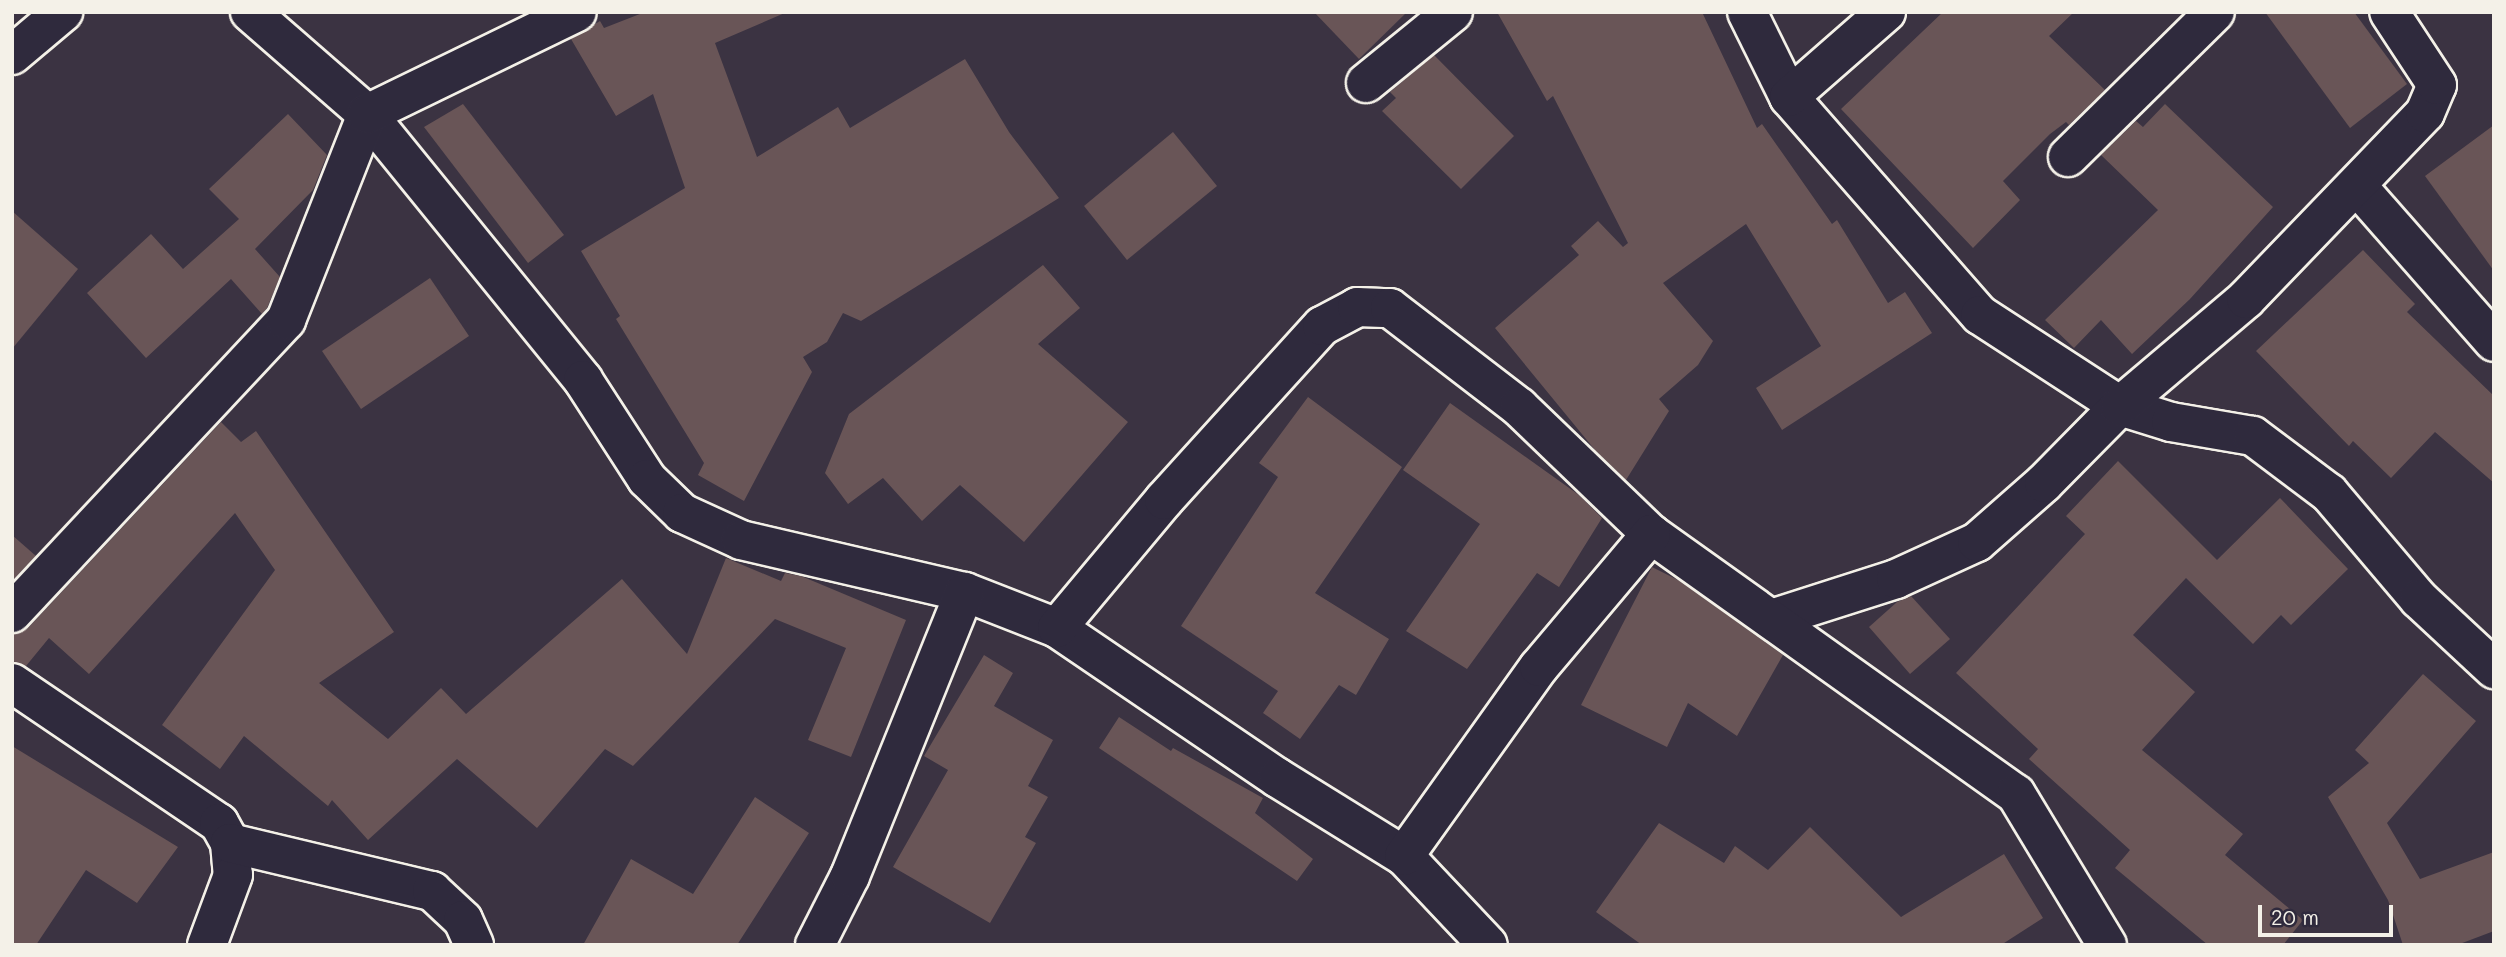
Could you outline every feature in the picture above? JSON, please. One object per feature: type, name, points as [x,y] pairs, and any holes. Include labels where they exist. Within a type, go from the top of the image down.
[{"type":"street","points":[[12,55],[63,12]]},
{"type":"street","points":[[250,12],[367,114],[583,380],[647,479],[682,513],[741,540],[965,592],[1057,628],[1278,778],[1404,856],[1488,945]]},
{"type":"street","points":[[12,613],[286,320],[367,114],[577,12]]},
{"type":"street","points":[[1366,83],[1453,12]]},
{"type":"street","points":[[1748,12],[1789,97],[1980,315],[2120,405],[2171,422],[2253,436],[2329,493],[2419,599],[2494,668]]},
{"type":"street","points":[[1789,97],[1886,12]]},
{"type":"street","points":[[2068,157],[2215,12]]},
{"type":"street","points":[[1771,620],[1896,579],[1978,542],[2044,483],[2120,405],[2246,299],[2358,187],[2425,113],[2437,85],[2389,12]]},
{"type":"street","points":[[2358,187],[2494,342]]},
{"type":"street","points":[[1057,628],[1250,403],[1322,326],[1357,306],[1390,308],[1420,328],[1519,407],[1651,534],[2016,794],[2107,945]]},
{"type":"street","points":[[1404,856],[1539,667],[1651,534]]},
{"type":"street","points":[[815,945],[850,876],[965,592]]},
{"type":"street","points":[[12,683],[219,824],[230,843],[233,875],[207,945]]},
{"type":"street","points":[[230,843],[432,891],[463,919],[474,945]]},
{"type":"building","points":[[645,12],[787,12],[715,43],[757,157],[838,107],[850,128],[965,59],[1009,132],[1059,198],[861,321],[843,313],[827,342],[803,357],[812,372],[744,501],[698,475],[704,463],[616,319],[620,316],[581,251],[685,188],[653,94],[616,116],[571,39],[600,21],[604,28]]},
{"type":"building","points":[[1314,12],[1407,12],[1359,59]]},
{"type":"building","points":[[1497,12],[1702,12],[1757,128],[1762,124],[1832,224],[1837,220],[1888,303],[1905,292],[1932,333],[1782,430],[1756,388],[1821,346],[1746,224],[1663,283],[1713,341],[1698,365],[1659,399],[1669,411],[1626,480],[1595,450],[1495,328],[1579,255],[1571,246],[1598,221],[1623,247],[1628,243],[1553,96],[1547,101]]},
{"type":"building","points":[[1943,12],[2074,12],[2049,36],[2105,90],[2069,125],[2066,122],[2050,134],[2003,181],[2020,200],[1973,248],[1841,109]]},
{"type":"building","points":[[2265,12],[2354,12],[2407,84],[2350,128]]},
{"type":"building","points":[[1434,55],[1514,136],[1461,189],[1382,111],[1396,98],[1390,92]]},
{"type":"building","points":[[463,104],[564,235],[528,263],[424,127]]},
{"type":"building","points":[[2165,104],[2273,207],[2190,299],[2132,354],[2101,320],[2074,348],[2045,320],[2158,210],[2101,155],[2136,121],[2143,127]]},
{"type":"building","points":[[288,114],[327,155],[313,190],[255,249],[280,277],[267,308],[262,314],[231,279],[146,358],[87,293],[151,234],[183,269],[239,219],[209,189]]},
{"type":"building","points":[[2494,125],[2494,271],[2425,176]]},
{"type":"building","points":[[1173,132],[1217,186],[1127,260],[1084,206]]},
{"type":"building","points":[[12,211],[78,269],[12,349]]},
{"type":"building","points":[[2363,250],[2415,304],[2407,312],[2494,396],[2494,483],[2435,432],[2391,478],[2353,441],[2349,446],[2256,351]]},
{"type":"building","points":[[1043,265],[1080,308],[1038,344],[1128,422],[1024,542],[960,485],[922,521],[883,478],[848,504],[825,473],[849,414]]},
{"type":"building","points":[[430,278],[469,336],[361,409],[322,351]]},
{"type":"building","points":[[1308,397],[1402,467],[1315,593],[1389,639],[1356,695],[1339,685],[1300,739],[1263,713],[1278,691],[1181,626],[1278,477],[1259,463]]},
{"type":"building","points":[[1450,403],[1579,495],[1602,518],[1559,587],[1537,573],[1467,669],[1406,631],[1480,524],[1403,470]]},
{"type":"building","points":[[221,422],[241,442],[256,431],[394,632],[319,683],[388,739],[441,688],[466,714],[622,579],[687,654],[726,558],[781,581],[785,573],[801,576],[906,620],[851,757],[808,740],[846,648],[775,619],[633,766],[605,749],[537,828],[457,759],[368,840],[332,800],[328,806],[244,736],[220,769],[162,725],[275,570],[235,513],[89,674],[49,638],[26,666],[12,661],[12,634],[28,628]]},
{"type":"building","points":[[2118,461],[2217,560],[2280,498],[2348,569],[2291,625],[2281,615],[2253,644],[2186,578],[2133,635],[2195,692],[2142,750],[2243,834],[2225,855],[2303,920],[2283,945],[2208,945],[2115,868],[2130,850],[2029,759],[2038,749],[1956,673],[2085,534],[2066,516]]},
{"type":"building","points":[[12,535],[36,556],[12,581]]},
{"type":"building","points":[[1652,567],[1680,581],[1783,655],[1737,736],[1688,703],[1667,747],[1581,705]]},
{"type":"building","points":[[1911,596],[1950,639],[1910,674],[1869,627],[1897,602]]},
{"type":"building","points":[[984,655],[1013,673],[994,706],[1053,740],[1028,786],[1048,797],[1025,837],[1036,843],[990,923],[893,867],[948,770],[924,756]]},
{"type":"building","points":[[2423,674],[2476,721],[2387,823],[2420,879],[2494,852],[2494,931],[2457,945],[2403,945],[2388,900],[2328,797],[2369,763],[2355,750]]},
{"type":"building","points":[[1119,717],[1171,751],[1173,748],[1263,798],[1255,813],[1313,859],[1297,881],[1099,748]]},
{"type":"building","points":[[12,746],[178,847],[137,903],[86,870],[36,945],[12,945]]},
{"type":"building","points":[[755,797],[809,833],[737,945],[583,945],[631,859],[693,894]]},
{"type":"building","points":[[1659,823],[1724,863],[1735,846],[1768,870],[1810,827],[1901,917],[2004,854],[2043,918],[2001,945],[1642,945],[1596,912]]}]
